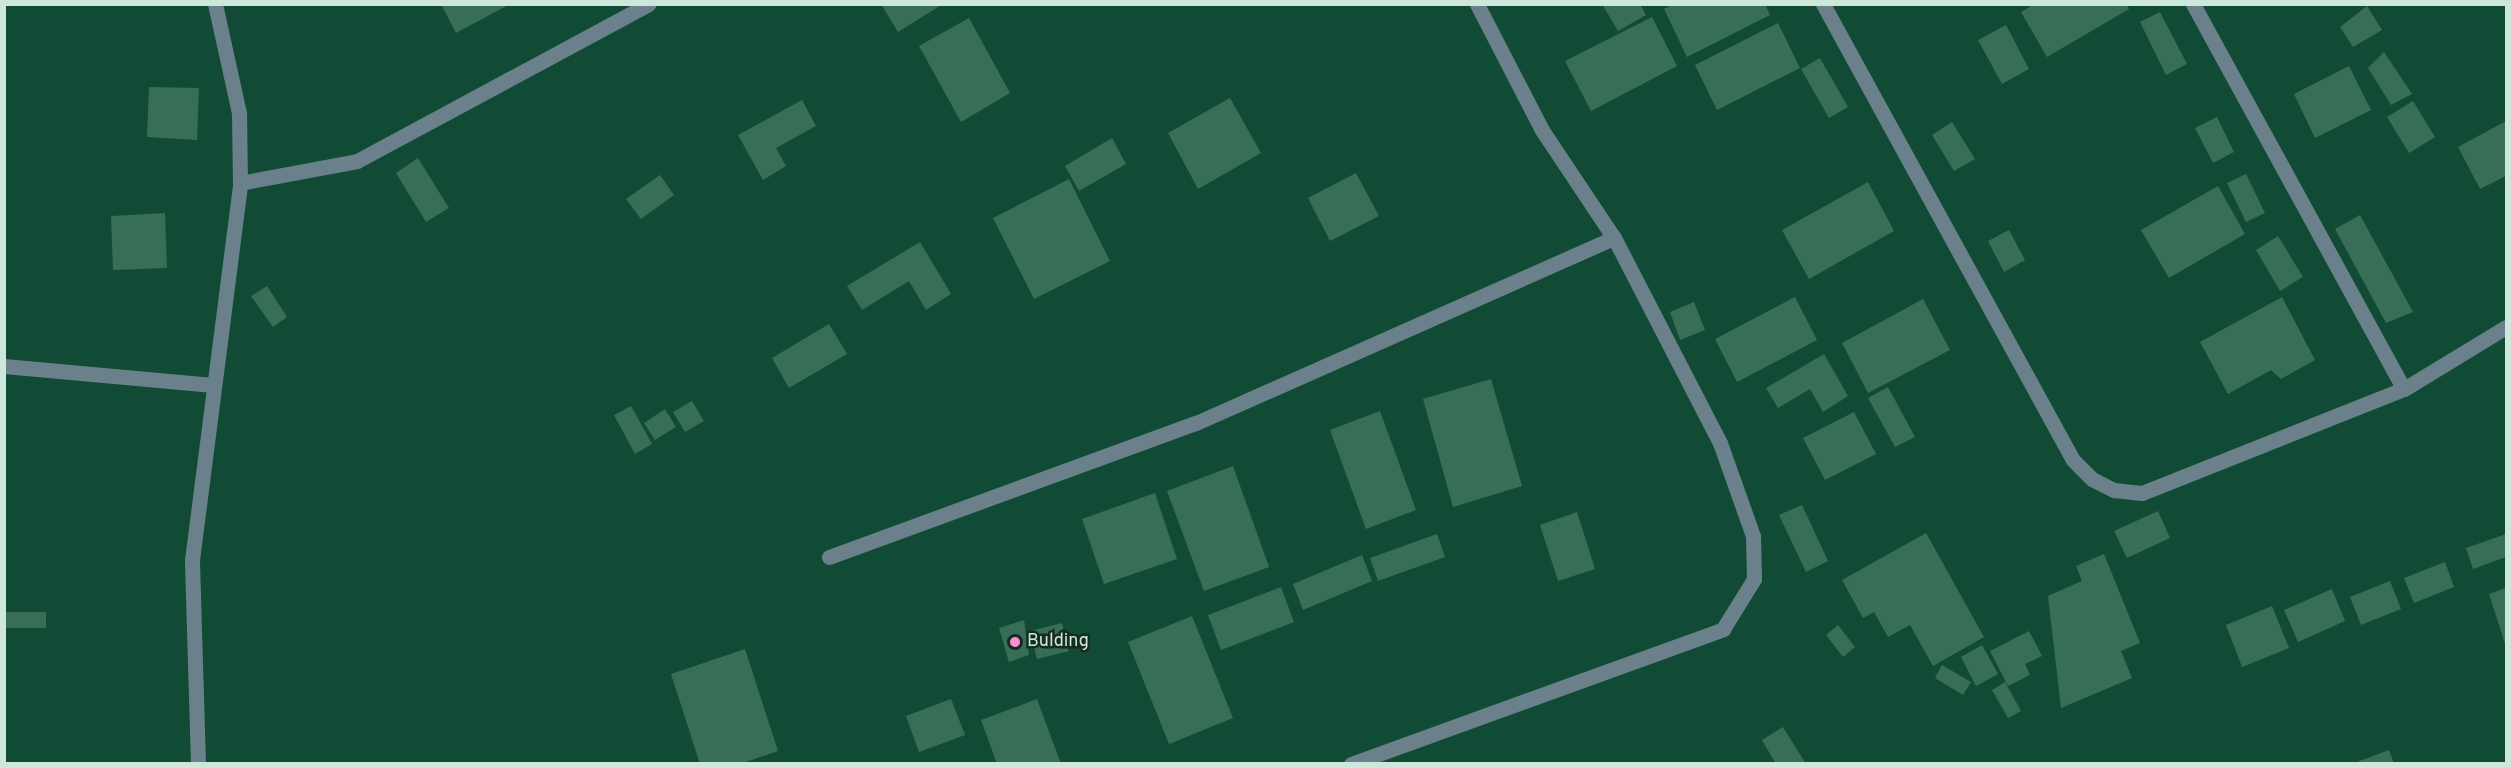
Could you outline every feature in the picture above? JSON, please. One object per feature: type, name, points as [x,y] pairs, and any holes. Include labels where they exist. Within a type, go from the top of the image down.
[{"type":"street","points":[[198,764],[192,560],[240,183],[239,113],[215,4]]},
{"type":"street","points":[[240,183],[357,161],[648,4]]},
{"type":"street","points":[[1351,764],[1723,629],[1754,579],[1753,536],[1720,443],[1614,238],[1542,130],[1477,4]]},
{"type":"street","points":[[1823,4],[2073,460],[2092,480],[2114,490],[2142,493],[2404,389],[2506,327]]},
{"type":"street","points":[[2193,4],[2404,389]]},
{"type":"street","points":[[829,557],[1196,423],[1614,238]]},
{"type":"street","points":[[4,366],[213,385]]},
{"type":"building","points":[[441,4],[510,4],[456,33]]},
{"type":"building","points":[[881,4],[943,4],[898,32]]},
{"type":"building","points":[[1602,4],[1640,4],[1646,15],[1618,31]]},
{"type":"building","points":[[1674,4],[1765,4],[1770,15],[1687,57],[1664,9]]},
{"type":"building","points":[[2035,4],[2126,4],[2129,9],[2047,57],[2021,12]]},
{"type":"building","points":[[2367,6],[2382,30],[2353,47],[2340,27]]},
{"type":"building","points":[[2160,12],[2187,64],[2166,75],[2140,22]]},
{"type":"building","points":[[1652,17],[1677,66],[1591,111],[1565,61]]},
{"type":"building","points":[[969,18],[1010,93],[961,122],[919,46]]},
{"type":"building","points":[[1778,23],[1800,68],[1717,110],[1695,65]]},
{"type":"building","points":[[2006,25],[2029,69],[2002,84],[1978,40]]},
{"type":"building","points":[[2384,52],[2412,94],[2391,105],[2368,68]]},
{"type":"building","points":[[1820,58],[1848,107],[1829,118],[1801,69]]},
{"type":"building","points":[[2349,66],[2371,110],[2315,138],[2294,94]]},
{"type":"building","points":[[149,87],[199,88],[197,140],[147,137]]},
{"type":"building","points":[[1230,98],[1261,153],[1198,189],[1168,133]]},
{"type":"building","points":[[802,100],[816,126],[776,148],[786,166],[763,180],[738,135]]},
{"type":"building","points":[[2413,101],[2435,137],[2409,153],[2387,117]]},
{"type":"building","points":[[2217,117],[2234,152],[2213,163],[2195,128]]},
{"type":"building","points":[[2506,121],[2506,176],[2480,189],[2458,147]]},
{"type":"building","points":[[1952,122],[1975,159],[1954,171],[1932,135]]},
{"type":"building","points":[[1112,138],[1126,164],[1079,191],[1065,166]]},
{"type":"building","points":[[418,158],[449,208],[426,222],[396,173]]},
{"type":"building","points":[[1356,173],[1379,216],[1330,241],[1308,198]]},
{"type":"building","points":[[2246,174],[2265,213],[2246,222],[2227,183]]},
{"type":"building","points":[[660,175],[674,195],[641,219],[626,199]]},
{"type":"building","points":[[1069,179],[1110,261],[1034,299],[993,218]]},
{"type":"building","points":[[1868,182],[1894,231],[1809,279],[1782,230]]},
{"type":"building","points":[[2218,186],[2245,234],[2169,278],[2141,230]]},
{"type":"building","points":[[165,213],[167,268],[113,270],[111,216]]},
{"type":"building","points":[[2360,215],[2413,312],[2386,323],[2335,229]]},
{"type":"building","points":[[2009,230],[2025,260],[2004,272],[1988,241]]},
{"type":"building","points":[[2278,236],[2303,277],[2280,291],[2256,250]]},
{"type":"building","points":[[920,242],[951,294],[926,310],[909,281],[862,310],[847,286]]},
{"type":"building","points":[[267,286],[287,317],[273,327],[251,296]]},
{"type":"building","points":[[1795,297],[1817,340],[1737,382],[1715,339]]},
{"type":"building","points":[[2282,297],[2315,360],[2281,379],[2271,370],[2228,394],[2200,342]]},
{"type":"building","points":[[1923,299],[1950,350],[1868,393],[1842,343]]},
{"type":"building","points":[[1694,302],[1705,330],[1680,340],[1670,312]]},
{"type":"building","points":[[829,324],[847,354],[789,388],[772,358]]},
{"type":"building","points":[[1824,354],[1848,396],[1823,412],[1810,389],[1778,408],[1766,388]]},
{"type":"building","points":[[1491,379],[1522,486],[1453,507],[1423,399]]},
{"type":"building","points":[[1888,387],[1915,437],[1895,447],[1868,398]]},
{"type":"building","points":[[692,401],[704,421],[685,432],[673,412]]},
{"type":"building","points":[[631,406],[652,444],[635,454],[614,415]]},
{"type":"building","points":[[665,409],[676,427],[655,440],[644,423]]},
{"type":"building","points":[[1380,411],[1416,510],[1366,529],[1330,430]]},
{"type":"building","points":[[1854,412],[1876,454],[1825,480],[1803,438]]},
{"type":"building","points":[[1233,466],[1269,567],[1204,591],[1167,491]]},
{"type":"building","points":[[1155,493],[1177,559],[1104,584],[1082,519]]},
{"type":"building","points":[[1802,505],[1828,561],[1806,572],[1779,515]]},
{"type":"building","points":[[2158,511],[2170,538],[2127,558],[2114,531]]},
{"type":"building","points":[[1577,512],[1595,569],[1558,581],[1540,525]]},
{"type":"building","points":[[1926,533],[1984,637],[1933,666],[1910,625],[1888,637],[1874,612],[1863,618],[1842,580]]},
{"type":"building","points":[[1437,534],[1445,557],[1378,581],[1370,558]]},
{"type":"building","points":[[2506,534],[2506,557],[2473,569],[2466,548]]},
{"type":"building","points":[[2104,554],[2140,643],[2121,651],[2132,678],[2061,708],[2048,596],[2082,581],[2076,566]]},
{"type":"building","points":[[1362,555],[1372,581],[1303,610],[1293,584]]},
{"type":"building","points":[[2445,562],[2454,587],[2414,603],[2404,578]]},
{"type":"building","points":[[2390,581],[2401,609],[2361,625],[2350,597]]},
{"type":"building","points":[[1281,587],[1294,622],[1221,650],[1208,615]]},
{"type":"building","points":[[2506,588],[2506,647],[2489,594]]},
{"type":"building","points":[[2332,589],[2345,621],[2298,642],[2284,610]]},
{"type":"building","points":[[2272,606],[2289,648],[2242,667],[2226,625]]},
{"type":"building","points":[[4,612],[46,612],[46,628],[4,628]]},
{"type":"building","points":[[1192,616],[1233,718],[1169,744],[1128,642]]},
{"type":"building","name":"Bulding","points":[[1024,620],[1029,655],[1009,662],[999,628]]},
{"type":"building","points":[[1062,623],[1069,651],[1037,659],[1030,631]]},
{"type":"building","points":[[1838,625],[1855,647],[1843,657],[1826,635]]},
{"type":"building","points":[[2029,631],[2042,656],[2025,664],[2030,675],[2008,686],[1990,651]]},
{"type":"building","points":[[1982,645],[1998,674],[1976,686],[1961,657]]},
{"type":"building","points":[[745,649],[778,751],[740,764],[700,764],[671,674]]},
{"type":"building","points":[[1942,665],[1971,682],[1963,695],[1935,678]]},
{"type":"building","points":[[2005,682],[2021,711],[2008,718],[1992,690]]},
{"type":"building","points":[[951,699],[965,735],[919,752],[906,716]]},
{"type":"building","points":[[1037,699],[1061,764],[997,764],[981,720]]},
{"type":"building","points":[[1783,727],[1806,764],[1776,764],[1762,740]]},
{"type":"building","points":[[2389,750],[2394,764],[2354,764],[2354,763]]},
{"type":"place","name":"Bulding","points":[[1015,642]]}]
